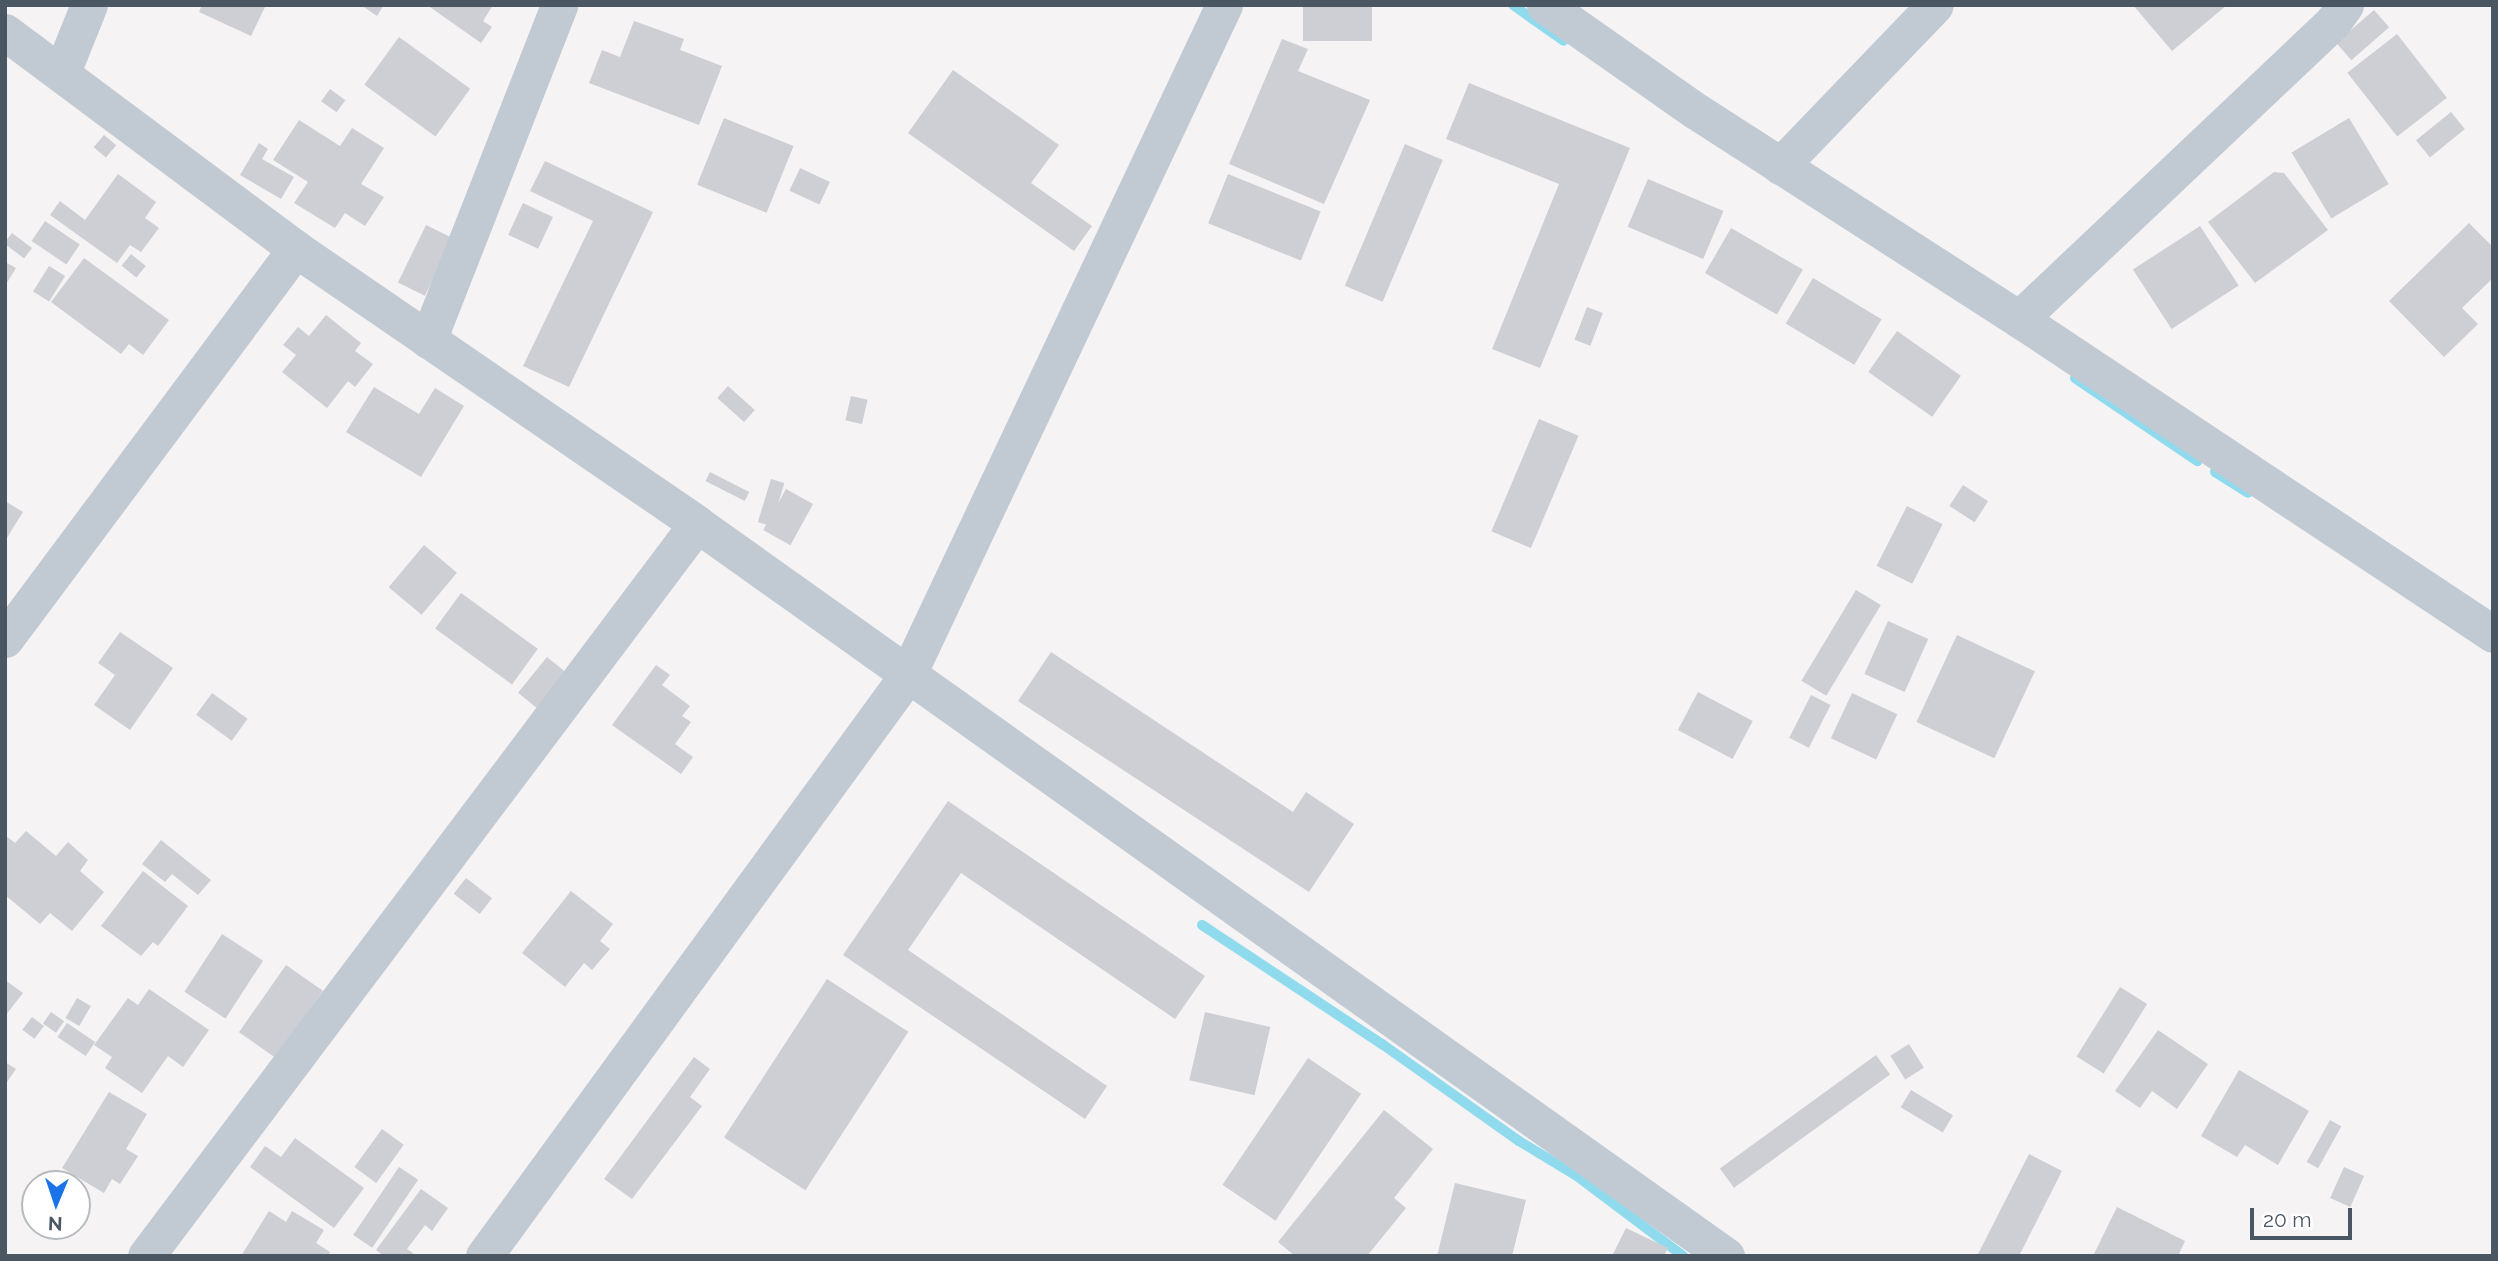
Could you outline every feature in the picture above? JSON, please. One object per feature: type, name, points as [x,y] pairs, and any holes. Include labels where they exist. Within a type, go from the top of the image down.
[{"type":"street","points":[[62,72],[89,5]]},
{"type":"street","points":[[428,340],[559,5]]},
{"type":"street","points":[[484,1256],[907,676],[1224,5]]},
{"type":"street","points":[[1545,5],[1780,166],[2019,319],[2493,634]]},
{"type":"street","points":[[1780,166],[1935,5]]},
{"type":"street","points":[[2019,319],[2333,22],[2345,5]]},
{"type":"street","points":[[5,32],[296,249],[697,524],[907,676],[1726,1256]]},
{"type":"street","points":[[5,639],[296,249]]},
{"type":"street","points":[[146,1256],[697,524]]},
{"type":"building","points":[[202,5],[266,5],[251,36],[199,12]]},
{"type":"building","points":[[361,5],[384,5],[377,16]]},
{"type":"building","points":[[427,5],[493,5],[483,21],[492,27],[481,43]]},
{"type":"building","points":[[1303,5],[1372,5],[1372,41],[1303,41]]},
{"type":"building","points":[[2133,5],[2227,5],[2172,51]]},
{"type":"building","points":[[2374,10],[2389,27],[2351,60],[2336,43]]},
{"type":"building","points":[[634,21],[684,39],[680,50],[722,66],[699,125],[589,83],[602,50],[620,57]]},
{"type":"building","points":[[2397,34],[2447,98],[2397,137],[2347,73]]},
{"type":"building","points":[[399,37],[470,89],[436,136],[364,85]]},
{"type":"building","points":[[1282,39],[1308,49],[1298,71],[1370,100],[1324,204],[1229,164]]},
{"type":"building","points":[[953,70],[1059,145],[1031,183],[1092,226],[1074,251],[908,133]]},
{"type":"building","points":[[1469,83],[1630,148],[1540,368],[1492,349],[1559,184],[1446,139]]},
{"type":"building","points":[[330,89],[345,100],[337,112],[321,101]]},
{"type":"building","points":[[2451,112],[2465,129],[2430,157],[2416,140]]},
{"type":"building","points":[[724,118],[794,146],[767,213],[697,185]]},
{"type":"building","points":[[2349,118],[2389,184],[2331,219],[2292,153]]},
{"type":"building","points":[[299,120],[340,146],[352,128],[384,148],[361,184],[384,197],[365,226],[345,213],[335,228],[294,203],[308,182],[273,160]]},
{"type":"building","points":[[104,135],[116,145],[106,158],[94,147]]},
{"type":"building","points":[[259,143],[268,149],[262,159],[294,177],[281,199],[240,175]]},
{"type":"building","points":[[1405,144],[1443,160],[1383,302],[1345,286]]},
{"type":"building","points":[[545,161],[653,212],[569,387],[523,366],[593,221],[530,191]]},
{"type":"building","points":[[800,168],[830,182],[819,205],[789,191]]},
{"type":"building","points":[[2274,172],[2284,173],[2328,230],[2255,283],[2208,222]]},
{"type":"building","points":[[118,174],[156,202],[145,218],[159,228],[141,252],[130,245],[117,263],[50,215],[60,201],[85,220]]},
{"type":"building","points":[[1228,174],[1321,211],[1301,261],[1208,223]]},
{"type":"building","points":[[1648,179],[1723,211],[1703,259],[1628,227]]},
{"type":"building","points":[[523,203],[553,217],[538,249],[508,235]]},
{"type":"building","points":[[45,221],[80,244],[66,264],[32,241]]},
{"type":"building","points":[[2469,223],[2493,247],[2493,278],[2462,308],[2478,324],[2444,357],[2389,301]]},
{"type":"building","points":[[426,225],[453,238],[425,296],[398,283]]},
{"type":"building","points":[[2200,226],[2239,286],[2172,329],[2133,270]]},
{"type":"building","points":[[1731,228],[1803,269],[1777,315],[1705,273]]},
{"type":"building","points":[[12,233],[32,248],[24,258],[5,244]]},
{"type":"building","points":[[131,254],[146,266],[136,278],[122,266]]},
{"type":"building","points":[[84,258],[169,320],[143,355],[129,344],[121,354],[51,302]]},
{"type":"building","points":[[5,262],[16,268],[5,286]]},
{"type":"building","points":[[49,266],[65,276],[49,302],[33,291]]},
{"type":"building","points":[[1813,278],[1882,319],[1854,365],[1786,323]]},
{"type":"building","points":[[1587,307],[1603,313],[1590,346],[1574,340]]},
{"type":"building","points":[[326,315],[361,343],[355,351],[373,364],[355,387],[348,381],[327,408],[282,372],[296,355],[283,345],[298,327],[309,336]]},
{"type":"building","points":[[1897,331],[1961,376],[1932,417],[1868,372]]},
{"type":"building","points":[[728,386],[755,410],[744,422],[717,398]]},
{"type":"building","points":[[374,387],[419,414],[435,388],[464,406],[421,477],[346,432]]},
{"type":"building","points":[[851,396],[868,400],[862,424],[845,420]]},
{"type":"building","points":[[1539,419],[1579,436],[1531,548],[1491,531]]},
{"type":"building","points":[[710,472],[749,492],[745,501],[705,481]]},
{"type":"building","points":[[771,479],[784,483],[771,526],[758,522]]},
{"type":"building","points":[[1963,485],[1988,501],[1975,522],[1949,506]]},
{"type":"building","points":[[786,489],[813,504],[790,545],[763,530]]},
{"type":"building","points":[[5,501],[23,512],[5,541]]},
{"type":"building","points":[[1907,506],[1943,524],[1912,584],[1877,566]]},
{"type":"building","points":[[424,545],[457,573],[422,615],[389,587]]},
{"type":"building","points":[[1856,590],[1881,605],[1826,696],[1801,681]]},
{"type":"building","points":[[461,593],[538,649],[512,684],[435,629]]},
{"type":"building","points":[[1888,621],[1928,639],[1905,692],[1864,674]]},
{"type":"building","points":[[120,632],[173,668],[130,730],[94,705],[115,675],[98,663]]},
{"type":"building","points":[[1957,635],[2035,671],[1994,758],[1916,722]]},
{"type":"building","points":[[1051,652],[1293,812],[1306,792],[1354,824],[1309,892],[1018,701]]},
{"type":"building","points":[[547,657],[568,674],[539,710],[518,693]]},
{"type":"building","points":[[656,665],[670,675],[662,685],[690,706],[682,716],[691,722],[675,744],[693,757],[681,774],[612,725]]},
{"type":"building","points":[[1698,692],[1753,721],[1733,759],[1678,730]]},
{"type":"building","points":[[212,693],[248,719],[232,741],[196,715]]},
{"type":"building","points":[[1852,693],[1897,714],[1876,759],[1831,738]]},
{"type":"building","points":[[1811,695],[1831,705],[1809,748],[1789,738]]},
{"type":"building","points":[[948,801],[1205,976],[1175,1019],[961,873],[908,950],[1107,1086],[1085,1119],[843,955]]},
{"type":"building","points":[[26,831],[56,856],[68,842],[88,860],[80,871],[104,892],[72,931],[50,913],[40,924],[5,895],[5,835],[15,843]]},
{"type":"building","points":[[161,840],[211,880],[198,895],[172,874],[165,882],[142,864]]},
{"type":"building","points":[[143,871],[188,906],[158,946],[153,942],[141,956],[101,926]]},
{"type":"building","points":[[466,878],[492,898],[480,914],[454,894]]},
{"type":"building","points":[[571,891],[613,924],[600,941],[610,949],[592,970],[584,963],[565,987],[522,953]]},
{"type":"building","points":[[222,934],[263,961],[226,1019],[184,992]]},
{"type":"building","points":[[286,965],[323,991],[276,1058],[239,1032]]},
{"type":"building","points":[[827,979],[908,1032],[805,1190],[724,1138]]},
{"type":"building","points":[[5,980],[23,993],[5,1016]]},
{"type":"building","points":[[2120,987],[2147,1004],[2104,1073],[2077,1057]]},
{"type":"building","points":[[149,989],[209,1030],[183,1067],[168,1056],[142,1093],[105,1068],[112,1057],[94,1045],[128,998],[138,1005]]},
{"type":"building","points":[[77,998],[91,1006],[79,1026],[66,1018]]},
{"type":"building","points":[[51,1012],[64,1021],[56,1033],[43,1023]]},
{"type":"building","points":[[1205,1012],[1270,1027],[1255,1095],[1189,1080]]},
{"type":"building","points":[[32,1017],[44,1026],[34,1039],[22,1030]]},
{"type":"building","points":[[67,1023],[95,1042],[86,1056],[57,1037]]},
{"type":"building","points":[[2158,1030],[2208,1064],[2177,1109],[2152,1091],[2140,1108],[2115,1091]]},
{"type":"building","points":[[1909,1044],[1924,1068],[1905,1079],[1890,1056]]},
{"type":"building","points":[[1876,1055],[1890,1074],[1734,1188],[1720,1168]]},
{"type":"building","points":[[694,1057],[710,1069],[690,1097],[702,1106],[632,1199],[604,1179]]},
{"type":"building","points":[[1308,1058],[1361,1094],[1276,1221],[1222,1185]]},
{"type":"building","points":[[5,1062],[16,1069],[5,1085]]},
{"type":"building","points":[[2239,1070],[2309,1111],[2278,1165],[2245,1145],[2237,1157],[2201,1136]]},
{"type":"building","points":[[1911,1090],[1953,1115],[1943,1132],[1901,1107]]},
{"type":"building","points":[[109,1092],[147,1114],[126,1149],[138,1156],[120,1184],[112,1179],[104,1193],[91,1185],[91,1170],[62,1168]]},
{"type":"building","points":[[1384,1110],[1433,1149],[1394,1198],[1406,1208],[1367,1256],[1295,1256],[1278,1242]]},
{"type":"building","points":[[2330,1120],[2341,1126],[2318,1168],[2307,1162]]},
{"type":"building","points":[[382,1129],[404,1145],[376,1183],[354,1167]]},
{"type":"building","points":[[295,1138],[364,1188],[334,1228],[250,1167],[265,1146],[281,1157]]},
{"type":"building","points":[[2029,1154],[2062,1171],[2019,1256],[1977,1256]]},
{"type":"building","points":[[399,1167],[418,1180],[372,1248],[353,1235]]},
{"type":"building","points":[[2344,1167],[2364,1176],[2350,1207],[2330,1198]]},
{"type":"building","points":[[1455,1183],[1526,1200],[1512,1256],[1437,1256]]},
{"type":"building","points":[[421,1189],[448,1208],[432,1231],[425,1225],[407,1249],[413,1253],[411,1256],[384,1256],[376,1250]]},
{"type":"building","points":[[2117,1207],[2185,1241],[2178,1256],[2093,1256]]},
{"type":"building","points":[[269,1211],[286,1222],[292,1211],[324,1230],[316,1243],[330,1252],[328,1256],[241,1256]]},
{"type":"building","points":[[1626,1228],[1668,1248],[1664,1256],[1612,1256]]},
{"type":"waterway","points":[[1513,5],[1564,41]]},
{"type":"waterway","points":[[2075,378],[2197,461]]},
{"type":"waterway","points":[[2215,472],[2248,493]]},
{"type":"waterway","points":[[1202,925],[1382,1044],[1519,1141],[1577,1176],[1683,1256]]}]
